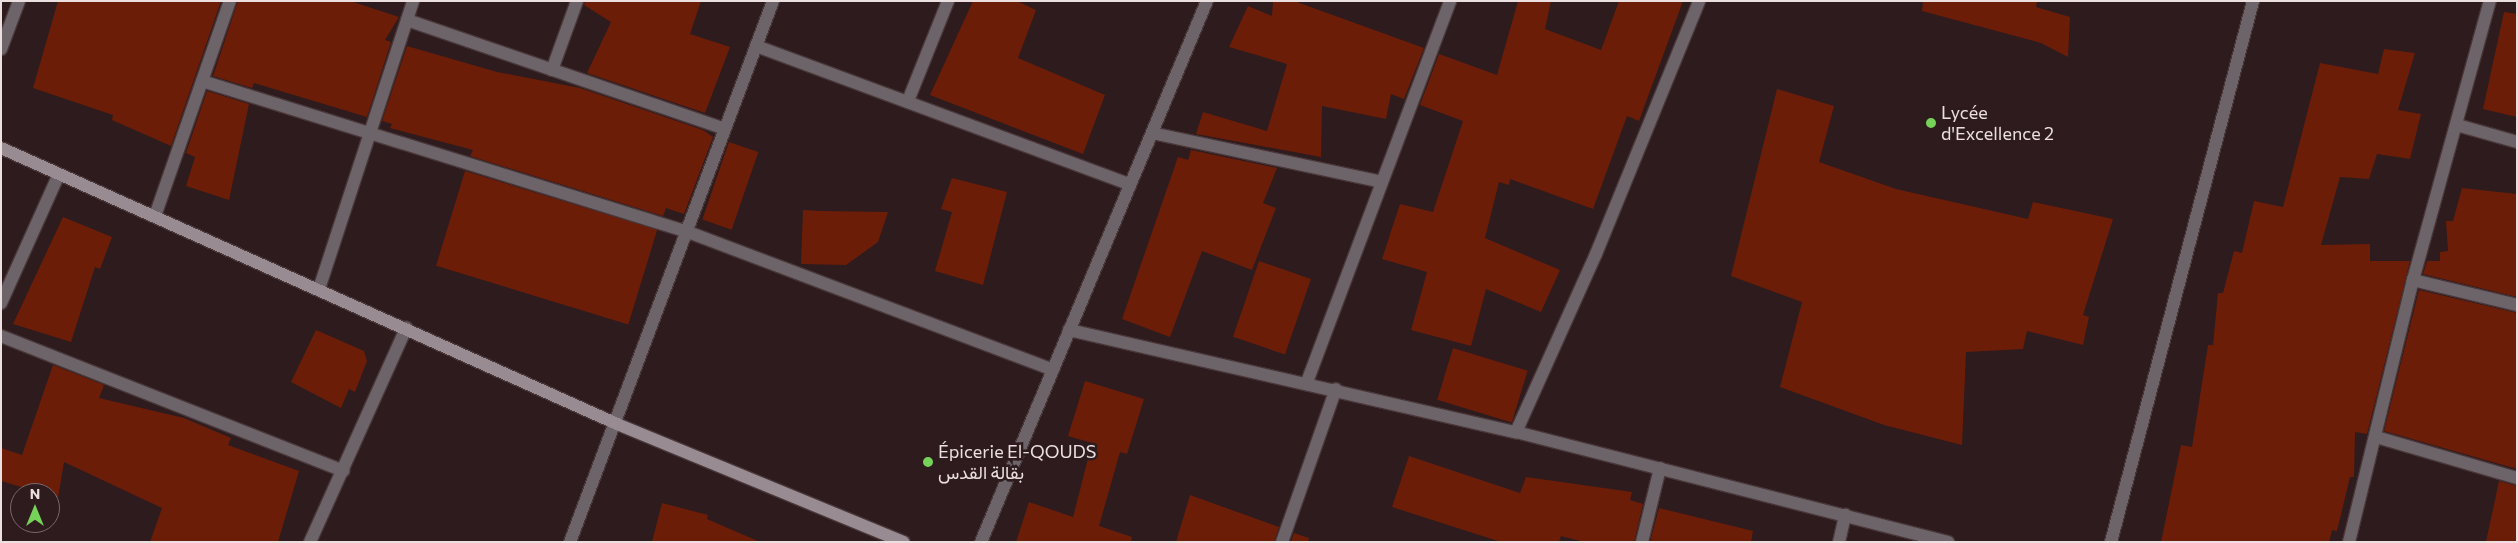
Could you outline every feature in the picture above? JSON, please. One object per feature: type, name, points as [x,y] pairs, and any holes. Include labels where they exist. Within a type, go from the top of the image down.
[{"type":"street","points":[[1,49],[19,1]]},
{"type":"street","points":[[155,216],[230,1]]},
{"type":"street","points":[[318,289],[413,1]]},
{"type":"street","points":[[552,70],[577,1]]},
{"type":"street","points":[[570,542],[617,424],[773,1]]},
{"type":"street","points":[[908,102],[948,1]]},
{"type":"street","points":[[981,542],[1207,1]]},
{"type":"street","points":[[1307,382],[1450,1]]},
{"type":"street","points":[[1516,432],[1596,254],[1699,1]]},
{"type":"street","points":[[2111,542],[2252,1]]},
{"type":"street","points":[[2349,542],[2413,280],[2490,1]]},
{"type":"street","points":[[407,20],[725,129]]},
{"type":"street","points":[[756,46],[1130,184]]},
{"type":"street","points":[[202,82],[688,232],[1052,370]]},
{"type":"street","points":[[2457,125],[2517,142]]},
{"type":"street","points":[[1152,133],[1382,182]]},
{"type":"street","points":[[1,148],[617,424],[904,542]]},
{"type":"street","points":[[1,303],[59,174]]},
{"type":"street","points":[[2413,280],[2517,305]]},
{"type":"street","points":[[310,542],[406,328]]},
{"type":"street","points":[[1069,330],[1307,382],[1516,432],[1948,542]]},
{"type":"street","points":[[1,336],[343,471]]},
{"type":"street","points":[[1282,542],[1336,389]]},
{"type":"street","points":[[2376,437],[2517,478]]},
{"type":"street","points":[[1642,542],[1660,468]]},
{"type":"street","points":[[1839,542],[1845,515]]},
{"type":"building","points":[[58,1],[221,1],[171,146],[112,120],[113,115],[33,88]]},
{"type":"building","points":[[238,1],[350,1],[399,17],[385,40],[391,42],[367,117],[254,83],[252,88],[213,76]]},
{"type":"building","points":[[585,1],[701,1],[690,34],[730,47],[705,113],[587,73],[611,22],[584,5]]},
{"type":"building","points":[[973,1],[1017,1],[1036,10],[1018,58],[1105,95],[1083,154],[930,95]]},
{"type":"building","points":[[1273,1],[1294,1],[1424,48],[1404,99],[1391,94],[1386,119],[1322,106],[1321,157],[1196,134],[1203,112],[1267,131],[1287,64],[1229,47],[1248,6],[1272,16]]},
{"type":"building","points":[[1518,1],[1551,1],[1545,29],[1601,50],[1619,1],[1683,1],[1639,121],[1627,116],[1593,209],[1510,179],[1509,185],[1499,182],[1485,238],[1560,270],[1541,312],[1486,289],[1471,346],[1411,330],[1427,272],[1382,259],[1400,204],[1433,212],[1463,121],[1420,105],[1439,54],[1497,75]]},
{"type":"building","points":[[1923,1],[2037,1],[2036,7],[2070,17],[2068,57],[2041,43],[1922,11]]},
{"type":"building","points":[[2504,12],[2517,14],[2517,117],[2483,109]]},
{"type":"building","points":[[407,46],[497,72],[580,88],[703,130],[713,137],[684,214],[666,208],[663,216],[470,156],[473,150],[390,128],[392,124],[382,121]]},
{"type":"building","points":[[2384,49],[2415,53],[2398,110],[2421,114],[2410,159],[2377,154],[2369,179],[2340,177],[2321,245],[2370,244],[2370,261],[2410,261],[2367,434],[2355,432],[2354,477],[2350,477],[2337,531],[2332,530],[2329,542],[2161,542],[2181,445],[2192,447],[2208,345],[2213,345],[2218,293],[2223,293],[2234,251],[2242,253],[2254,201],[2283,207],[2320,63],[2378,74]]},
{"type":"building","points":[[1777,89],[1834,106],[1819,162],[1896,189],[2028,219],[2033,202],[2113,219],[2083,315],[2089,317],[2083,345],[2027,331],[2023,349],[1966,352],[1962,445],[1884,425],[1780,387],[1802,302],[1731,276]]},
{"type":"building","points":[[207,91],[249,104],[229,200],[186,186],[195,157],[186,153]]},
{"type":"building","points":[[729,142],[758,152],[732,230],[702,220]]},
{"type":"building","points":[[1191,150],[1277,168],[1263,203],[1276,208],[1252,270],[1202,251],[1170,337],[1122,319],[1178,157],[1188,160]]},
{"type":"building","points":[[465,171],[657,230],[628,324],[436,266]]},
{"type":"building","points":[[952,178],[1007,192],[983,285],[935,271],[952,212],[941,209]]},
{"type":"building","points":[[2462,188],[2517,194],[2517,297],[2423,274],[2427,261],[2440,261],[2440,252],[2448,251],[2446,221],[2453,221]]},
{"type":"building","points":[[803,210],[888,212],[878,242],[846,265],[801,264]]},
{"type":"building","points":[[63,217],[112,237],[100,269],[95,267],[71,342],[13,324]]},
{"type":"building","points":[[1259,261],[1311,279],[1285,355],[1233,337]]},
{"type":"building","points":[[2419,290],[2517,313],[2517,469],[2384,431]]},
{"type":"building","points":[[316,330],[364,351],[367,361],[355,392],[349,389],[341,408],[291,382]]},
{"type":"building","points":[[1453,348],[1528,371],[1512,422],[1437,400]]},
{"type":"building","points":[[53,365],[104,385],[99,398],[184,418],[231,438],[228,445],[299,471],[278,542],[150,542],[162,508],[64,462],[60,486],[60,483],[10,484],[1,481],[1,448],[22,455]]},
{"type":"building","points":[[1085,381],[1144,399],[1127,454],[1120,452],[1099,526],[1132,537],[1131,542],[1016,542],[1029,502],[1073,517],[1092,443],[1068,436]]},
{"type":"building","points":[[1409,456],[1520,493],[1526,477],[1632,492],[1630,500],[1643,504],[1634,542],[1584,542],[1561,536],[1559,542],[1501,542],[1392,507]]},
{"type":"building","points":[[2499,481],[2517,486],[2517,542],[2486,542]]},
{"type":"building","points":[[1190,495],[1279,527],[1274,542],[1176,542]]},
{"type":"building","points":[[662,503],[708,515],[707,519],[760,542],[652,542]]},
{"type":"building","points":[[1659,508],[1753,531],[1751,542],[1650,542]]},
{"type":"building","points":[[1294,533],[1309,538],[1308,542],[1291,542]]},
{"type":"place","name":"Lycée d'Excellence 2","points":[[1931,123]]},
{"type":"place","name":"Épicerie El-QOUDS بقالة القدس","points":[[928,462]]}]
